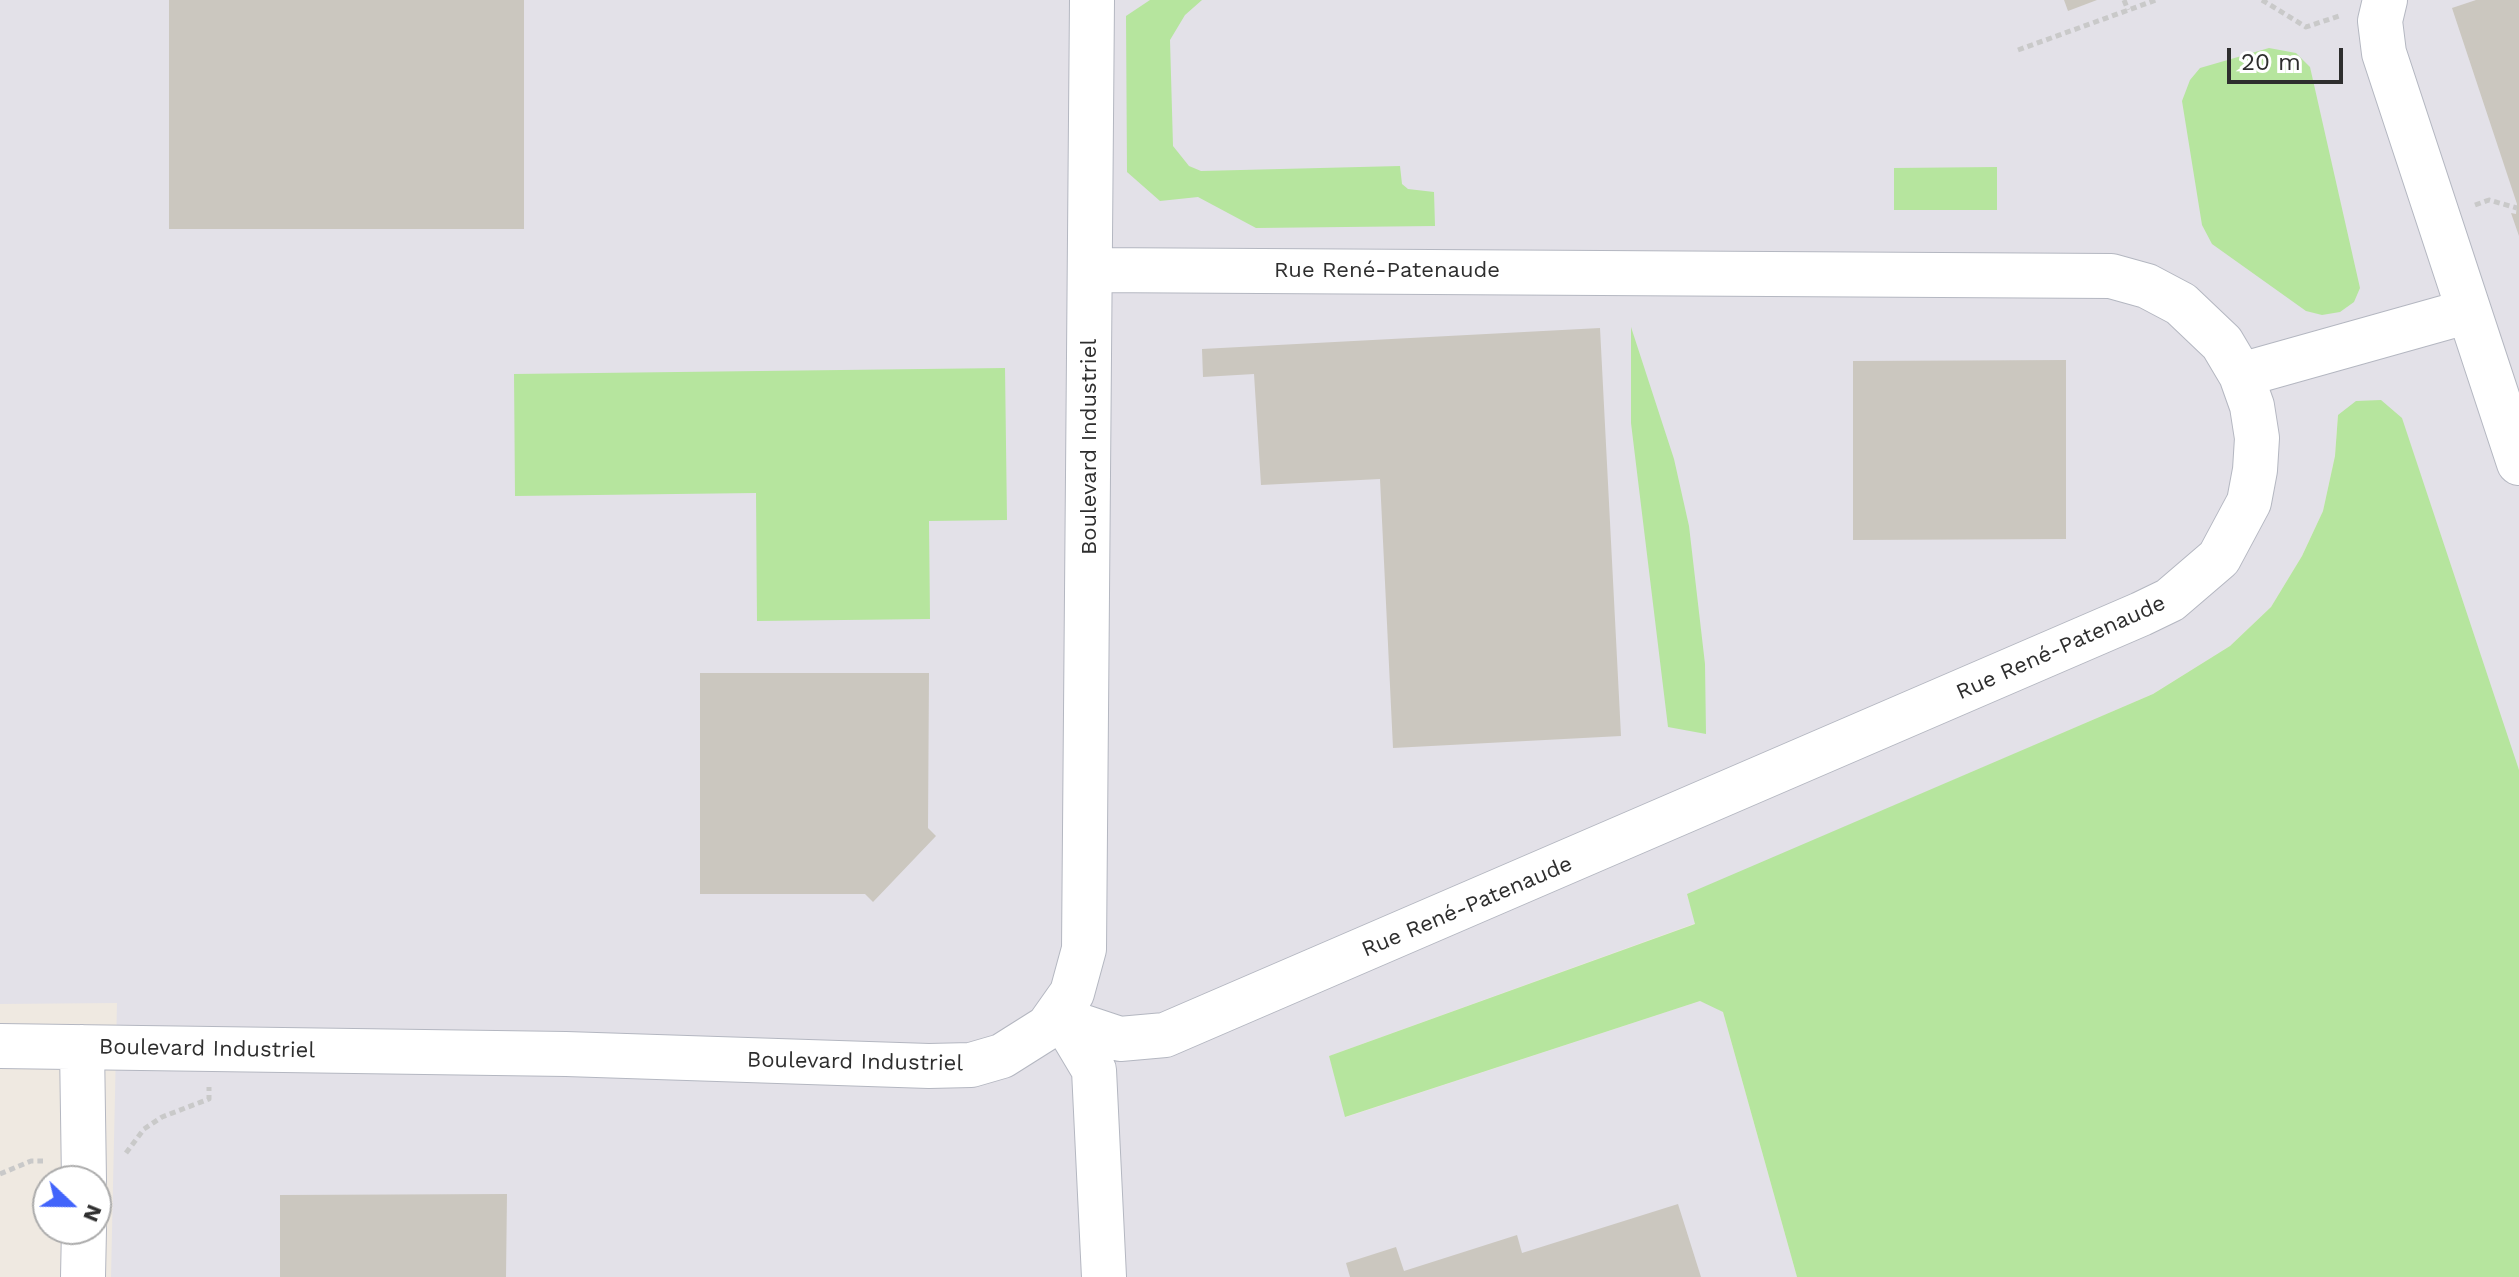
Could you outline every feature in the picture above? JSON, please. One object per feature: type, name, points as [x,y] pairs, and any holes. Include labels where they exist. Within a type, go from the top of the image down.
[{"type":"street","name":"Boulevard Industriel","points":[[0,1046],[566,1054],[939,1066],[971,1065],[1002,1056],[1034,1039],[1060,1013],[1072,993],[1084,949],[1092,0]]},
{"type":"street","points":[[2384,7],[2380,37],[2384,53],[2519,463]]},
{"type":"street","name":"Rue René-Patenaude","points":[[1060,1013],[1078,1025],[1120,1039],[1165,1035],[1777,773],[2170,600],[2197,581],[2219,558],[2249,502],[2257,438],[2252,406],[2241,375],[2210,329],[2181,304],[2147,286],[2092,273],[1091,270]]},
{"type":"street","points":[[2241,375],[2469,311]]},
{"type":"street","points":[[1060,1013],[1094,1070],[1104,1277]]},
{"type":"street","points":[[82,1047],[84,1165]]},
{"type":"street","points":[[83,1277],[84,1245]]},
{"type":"path","points":[[2124,0],[2128,10]]},
{"type":"path","points":[[2018,50],[2156,0]]},
{"type":"path","points":[[2262,0],[2306,27],[2364,7],[2384,7]]},
{"type":"path","points":[[122,1159],[144,1129],[179,1108],[209,1099]]},
{"type":"path","points":[[0,1174],[31,1161]]},
{"type":"shaded area","points":[[0,0],[2519,0],[2519,770],[2338,415],[2335,456],[2323,511],[2302,556],[2271,607],[2230,646],[2153,694],[1687,895],[1696,923],[1329,1056],[1346,1117],[1700,1001],[1712,1005],[1723,1012],[1797,1277],[111,1277],[117,1003],[0,1004]]},
{"type":"green space","points":[[1150,0],[1202,0],[1185,15],[1170,40],[1173,146],[1189,166],[1201,171],[1400,166],[1402,184],[1408,189],[1434,192],[1435,226],[1256,228],[1198,197],[1160,201],[1127,172],[1126,16]]},
{"type":"green space","points":[[2269,48],[2296,53],[2310,67],[2360,288],[2354,302],[2340,312],[2322,315],[2306,311],[2212,244],[2202,225],[2182,101],[2190,80],[2200,68]]},
{"type":"green space","points":[[1997,167],[1997,210],[1894,210],[1894,168]]},
{"type":"green space","points":[[1631,327],[1674,459],[1689,526],[1705,664],[1706,734],[1668,727],[1631,423]]},
{"type":"green space","points":[[1005,368],[1007,520],[929,521],[930,619],[757,621],[756,493],[515,496],[514,374]]},
{"type":"green space","points":[[2381,400],[2402,418],[2519,770],[2519,1277],[1797,1277],[1723,1012],[1700,1001],[1345,1117],[1329,1056],[1695,924],[1687,894],[2153,694],[2230,646],[2271,607],[2302,556],[2323,511],[2335,456],[2338,415],[2356,401]]},
{"type":"building","points":[[169,0],[524,0],[524,229],[169,229]]},
{"type":"building","points":[[2064,0],[2097,0],[2068,11]]},
{"type":"building","points":[[2476,0],[2519,0],[2519,236],[2511,213],[2516,214],[2517,204],[2452,8]]},
{"type":"building","points":[[1600,328],[1621,736],[1393,748],[1380,479],[1261,485],[1254,374],[1203,377],[1202,349]]},
{"type":"building","points":[[2066,360],[2066,539],[1853,540],[1853,361]]},
{"type":"building","points":[[700,673],[929,673],[928,828],[936,836],[873,902],[865,894],[700,894]]},
{"type":"building","points":[[507,1194],[506,1277],[280,1277],[280,1195]]},
{"type":"building","points":[[1678,1204],[1701,1277],[1350,1277],[1346,1263],[1396,1247],[1404,1271],[1517,1235],[1522,1253]]}]
